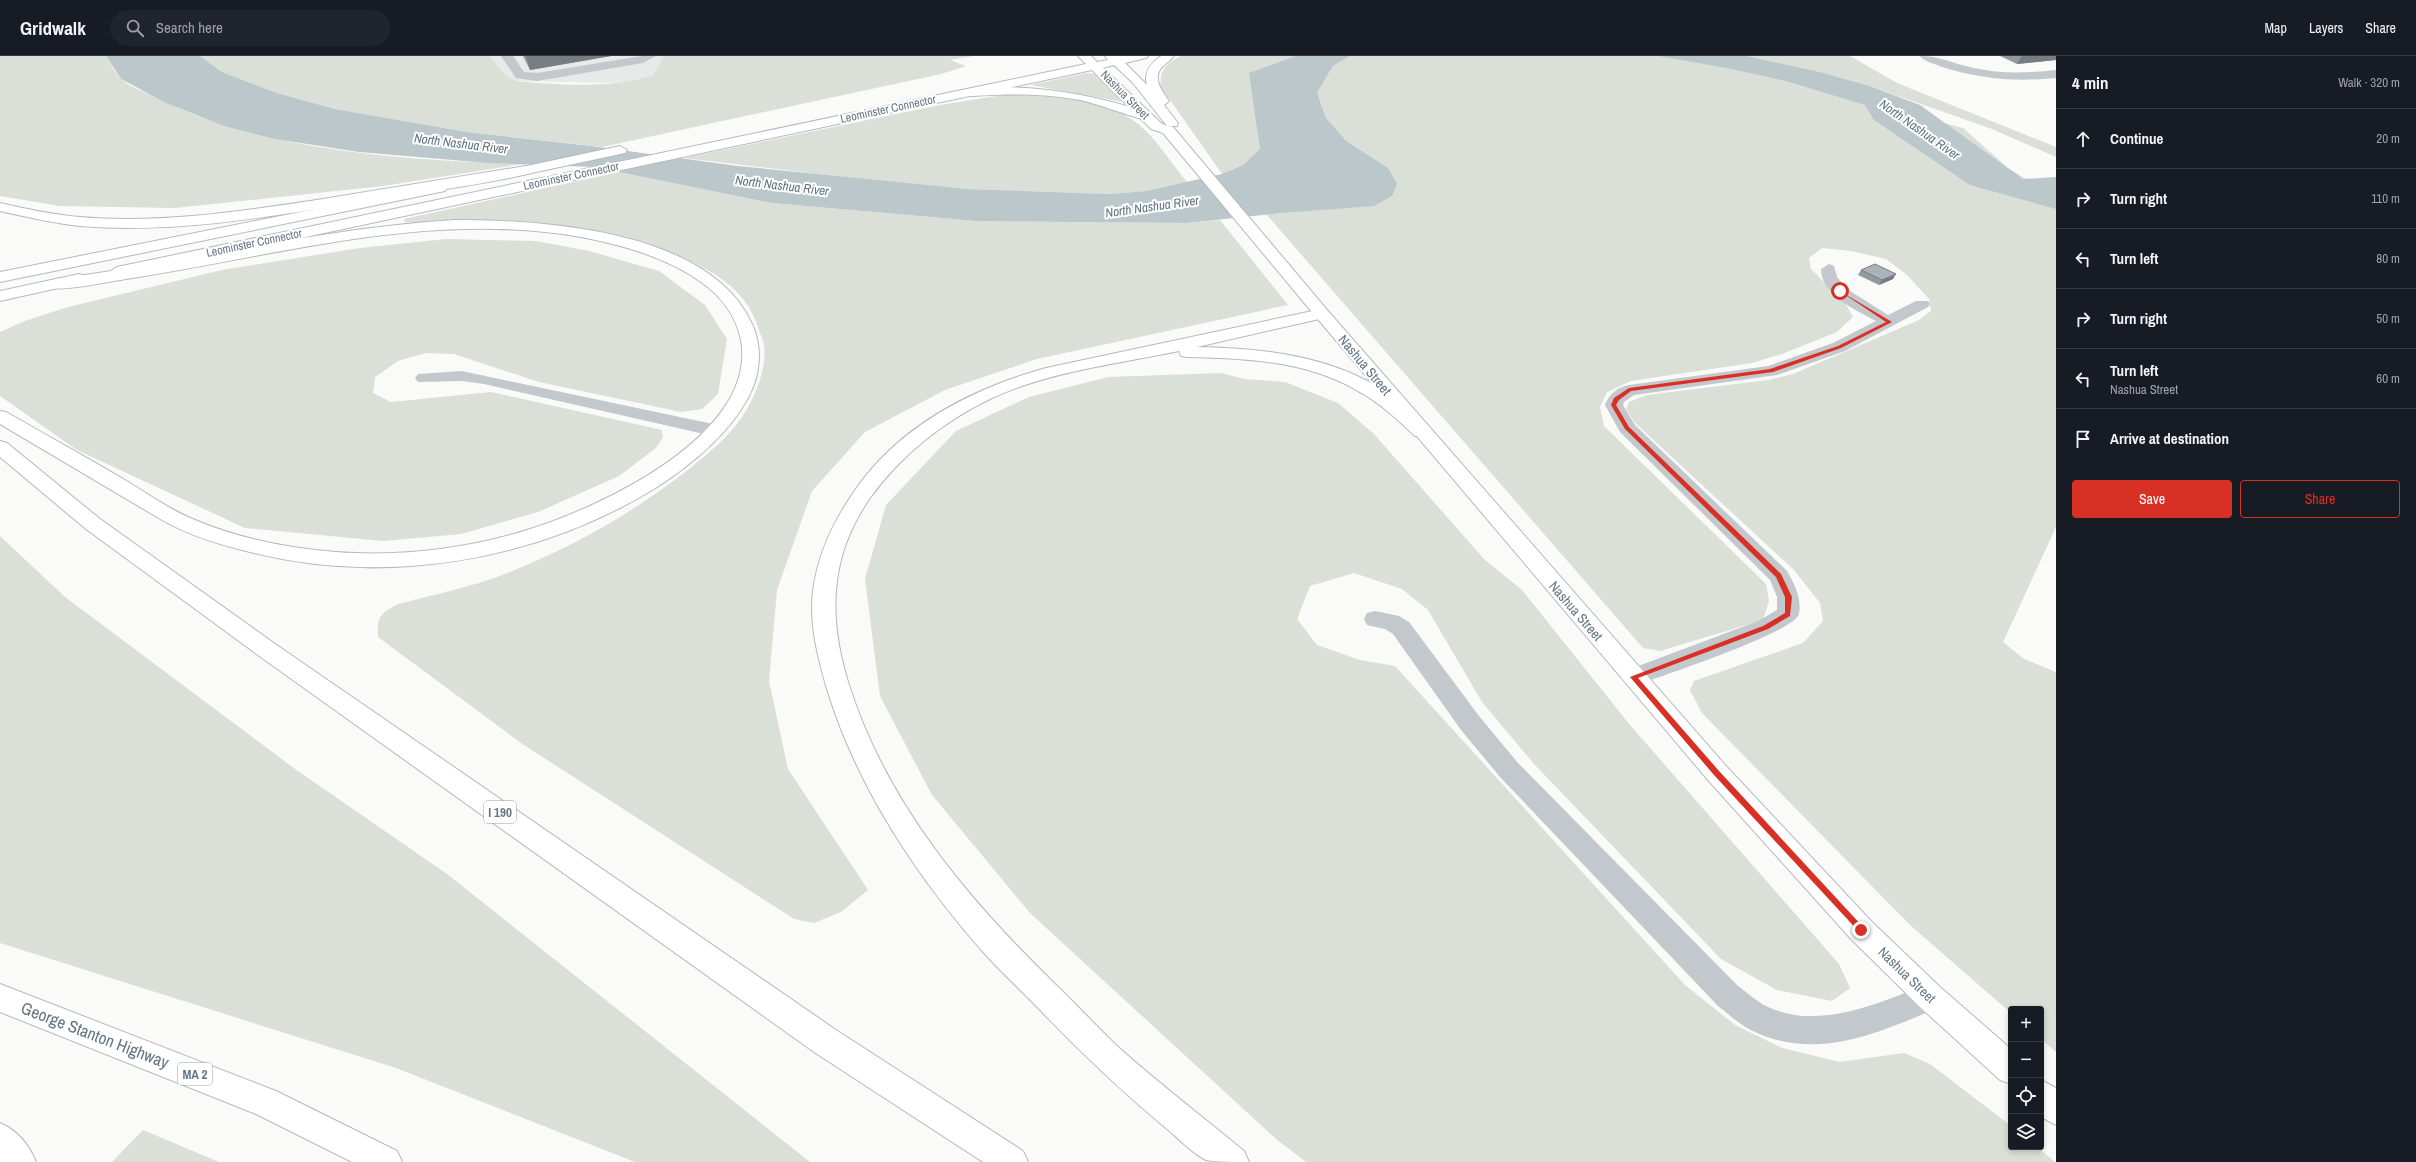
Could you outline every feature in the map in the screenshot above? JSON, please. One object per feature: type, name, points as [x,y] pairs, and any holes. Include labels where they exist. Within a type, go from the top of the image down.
[{"type":"main road","name":"Leominster Connector","points":[[0,296],[972,92],[1096,65],[1114,59],[1142,56]]},
{"type":"main road","points":[[1168,56],[1154,68],[1151,79],[1158,94],[1172,112],[1170,126]]},
{"type":"main road","name":"Nashua Street","points":[[1080,57],[1096,65],[1156,126],[1170,126]]},
{"type":"main road","name":"Nashua Street","points":[[1114,59],[1137,80],[1188,154],[1265,244],[1322,314],[1717,773],[1861,930],[1930,997],[2008,1066]]},
{"type":"main road","points":[[972,92],[1050,91],[1093,98],[1145,116]]},
{"type":"main road","name":"Leominster Connector","points":[[0,277],[425,189],[632,148]]},
{"type":"main road","points":[[0,207],[20,213],[73,220],[114,222],[180,221],[277,211],[425,189]]},
{"type":"main road","points":[[0,416],[183,523],[235,541],[292,554],[330,559],[392,560],[461,554],[555,528],[596,512],[660,477],[690,454],[713,430],[740,397],[749,373],[751,339],[740,313],[718,287],[702,275],[643,248],[613,240],[530,227],[470,225],[370,230],[176,266],[56,284]]},
{"type":"main road","points":[[1233,1162],[1103,1052],[992,942],[923,856],[865,759],[842,702],[825,638],[824,594],[828,564],[838,536],[853,507],[877,474],[914,437],[963,406],[1014,382],[1066,366],[1146,352],[1322,314]]},
{"type":"main road","points":[[1146,352],[1242,354],[1301,363],[1364,387],[1394,407],[1422,432]]},
{"type":"main road","name":"I 190","points":[[0,447],[93,524],[270,652],[825,1042],[1012,1162]]},
{"type":"main road","name":"George Stanton Highway","points":[[0,998],[265,1102],[386,1162]]},
{"type":"main road","points":[[2044,1099],[2056,1109]]},
{"type":"main road","points":[[0,1139],[20,1162]]},
{"type":"lane","points":[[508,56],[520,75],[537,77],[643,60],[650,56]]},
{"type":"lane","points":[[1931,56],[1958,68],[1998,75],[2056,74]]},
{"type":"lane","points":[[1829,269],[1828,274],[1832,285],[1889,322]]},
{"type":"lane","points":[[1633,677],[1766,628],[1788,614],[1788,597],[1779,576],[1627,428],[1616,412],[1614,405],[1616,399],[1629,390],[1771,371],[1839,347],[1922,304]]},
{"type":"lane","points":[[424,378],[462,376],[484,379],[713,430]]},
{"type":"lane","points":[[1375,619],[1391,622],[1401,628],[1466,717],[1509,770],[1728,996],[1762,1020],[1799,1030],[1839,1030],[1930,997]]},
{"type":"shaded area","points":[[0,56],[106,56],[121,79],[136,88],[194,115],[238,129],[285,141],[382,155],[522,164],[383,186],[175,208],[60,206],[0,196]]},
{"type":"shaded area","points":[[200,56],[490,56],[505,75],[516,81],[586,85],[621,82],[653,75],[664,56],[973,56],[950,60],[966,66],[941,74],[602,147],[467,132],[335,109],[277,93],[222,72]]},
{"type":"shaded area","points":[[490,56],[664,56],[653,75],[637,81],[615,83],[516,81],[505,75]]},
{"type":"shaded area","points":[[1181,56],[1296,56],[1292,59],[1258,129],[1260,149],[1243,165],[1222,174],[1161,87],[1161,76],[1165,67]]},
{"type":"shaded area","points":[[1350,56],[1658,56],[1719,62],[1963,128],[2008,168],[2034,184],[2056,190],[2056,527],[2003,642],[2024,659],[2056,672],[2056,1052],[2044,1042],[2044,1006],[2008,1006],[2008,1010],[1910,925],[1702,713],[1690,690],[1694,681],[1803,643],[1823,621],[1820,603],[1794,570],[1635,423],[1626,409],[1629,402],[1647,395],[1768,380],[1793,374],[1919,320],[1931,311],[1929,299],[1908,276],[1886,259],[1851,251],[1822,248],[1809,258],[1811,269],[1845,303],[1853,317],[1837,332],[1782,354],[1752,363],[1631,381],[1607,392],[1600,407],[1604,426],[1766,584],[1769,601],[1763,620],[1660,651],[1643,648],[1266,214],[1281,213],[1326,118],[1317,93],[1333,66]]},
{"type":"shaded area","points":[[1747,56],[1850,56],[1897,83],[2056,147],[2056,157],[1992,129],[1870,86],[1820,72]]},
{"type":"shaded area","points":[[1087,73],[1094,74],[1124,102],[1030,85]]},
{"type":"shaded area","points":[[1003,95],[1078,99],[1114,110],[1130,118],[1145,130],[1187,182],[1146,191],[1110,194],[968,189],[885,182],[684,158],[940,105]]},
{"type":"shaded area","points":[[619,172],[772,203],[976,221],[1187,223],[1220,220],[1288,305],[1037,359],[945,390],[865,432],[812,491],[777,590],[769,681],[788,769],[868,890],[841,912],[814,923],[794,919],[521,743],[378,637],[378,624],[381,616],[387,610],[398,604],[465,587],[505,574],[554,553],[624,515],[668,485],[713,449],[742,418],[751,402],[758,387],[763,370],[765,353],[763,340],[757,324],[746,302],[738,293],[730,285],[699,265],[654,247],[620,237],[585,230],[549,225],[477,221],[405,222],[404,219]]},
{"type":"shaded area","points":[[446,239],[536,241],[589,251],[659,271],[705,305],[727,339],[718,394],[702,409],[681,412],[539,382],[454,354],[426,353],[398,361],[375,377],[373,393],[391,402],[491,392],[662,430],[663,437],[656,448],[619,476],[538,512],[461,534],[383,541],[245,528],[77,450],[0,396],[0,332],[25,321],[68,307],[222,270],[360,248]]},
{"type":"shaded area","points":[[1221,373],[1244,379],[1285,382],[1338,403],[1374,434],[1484,559],[1522,590],[1630,725],[1839,964],[1850,988],[1832,1001],[1777,990],[1721,959],[1534,764],[1482,702],[1428,610],[1402,589],[1354,573],[1310,586],[1297,619],[1317,645],[1360,660],[1395,666],[1685,985],[1735,1025],[1782,1048],[1840,1062],[1904,1053],[1930,1064],[2008,1124],[2008,1150],[2041,1150],[2055,1162],[1306,1162],[1276,1139],[1030,913],[932,795],[880,696],[865,579],[886,505],[956,431],[1029,397],[1108,377]]},
{"type":"shaded area","points":[[0,536],[65,597],[295,769],[447,874],[810,1162],[635,1162],[396,1068],[0,943]]},
{"type":"shaded area","points":[[143,1130],[219,1162],[112,1162]]},
{"type":"water","name":"North Nashua River","points":[[106,56],[200,56],[222,72],[277,93],[335,109],[467,132],[591,146],[738,166],[968,189],[1110,194],[1146,191],[1222,174],[1243,165],[1260,149],[1249,73],[1296,56],[1350,56],[1333,66],[1317,93],[1326,118],[1346,141],[1388,168],[1397,184],[1392,196],[1374,206],[1281,213],[1187,223],[976,221],[772,203],[594,167],[488,163],[359,152],[275,139],[224,126],[166,103],[121,79]]},
{"type":"water","name":"North Nashua River","points":[[1658,56],[1747,56],[1820,72],[1870,86],[1920,105],[2023,179],[2056,177],[2056,209],[1970,185],[1874,120],[1865,105],[1786,81],[1727,68]]},
{"type":"building","points":[[1875,264],[1896,274],[1882,280],[1861,270]]},
{"type":"route","points":[[1840,291],[1889,322],[1839,347],[1771,371],[1629,390],[1616,399],[1614,405],[1616,412],[1627,428],[1779,576],[1788,597],[1788,614],[1766,628],[1633,677],[1717,773],[1861,930]]}]
